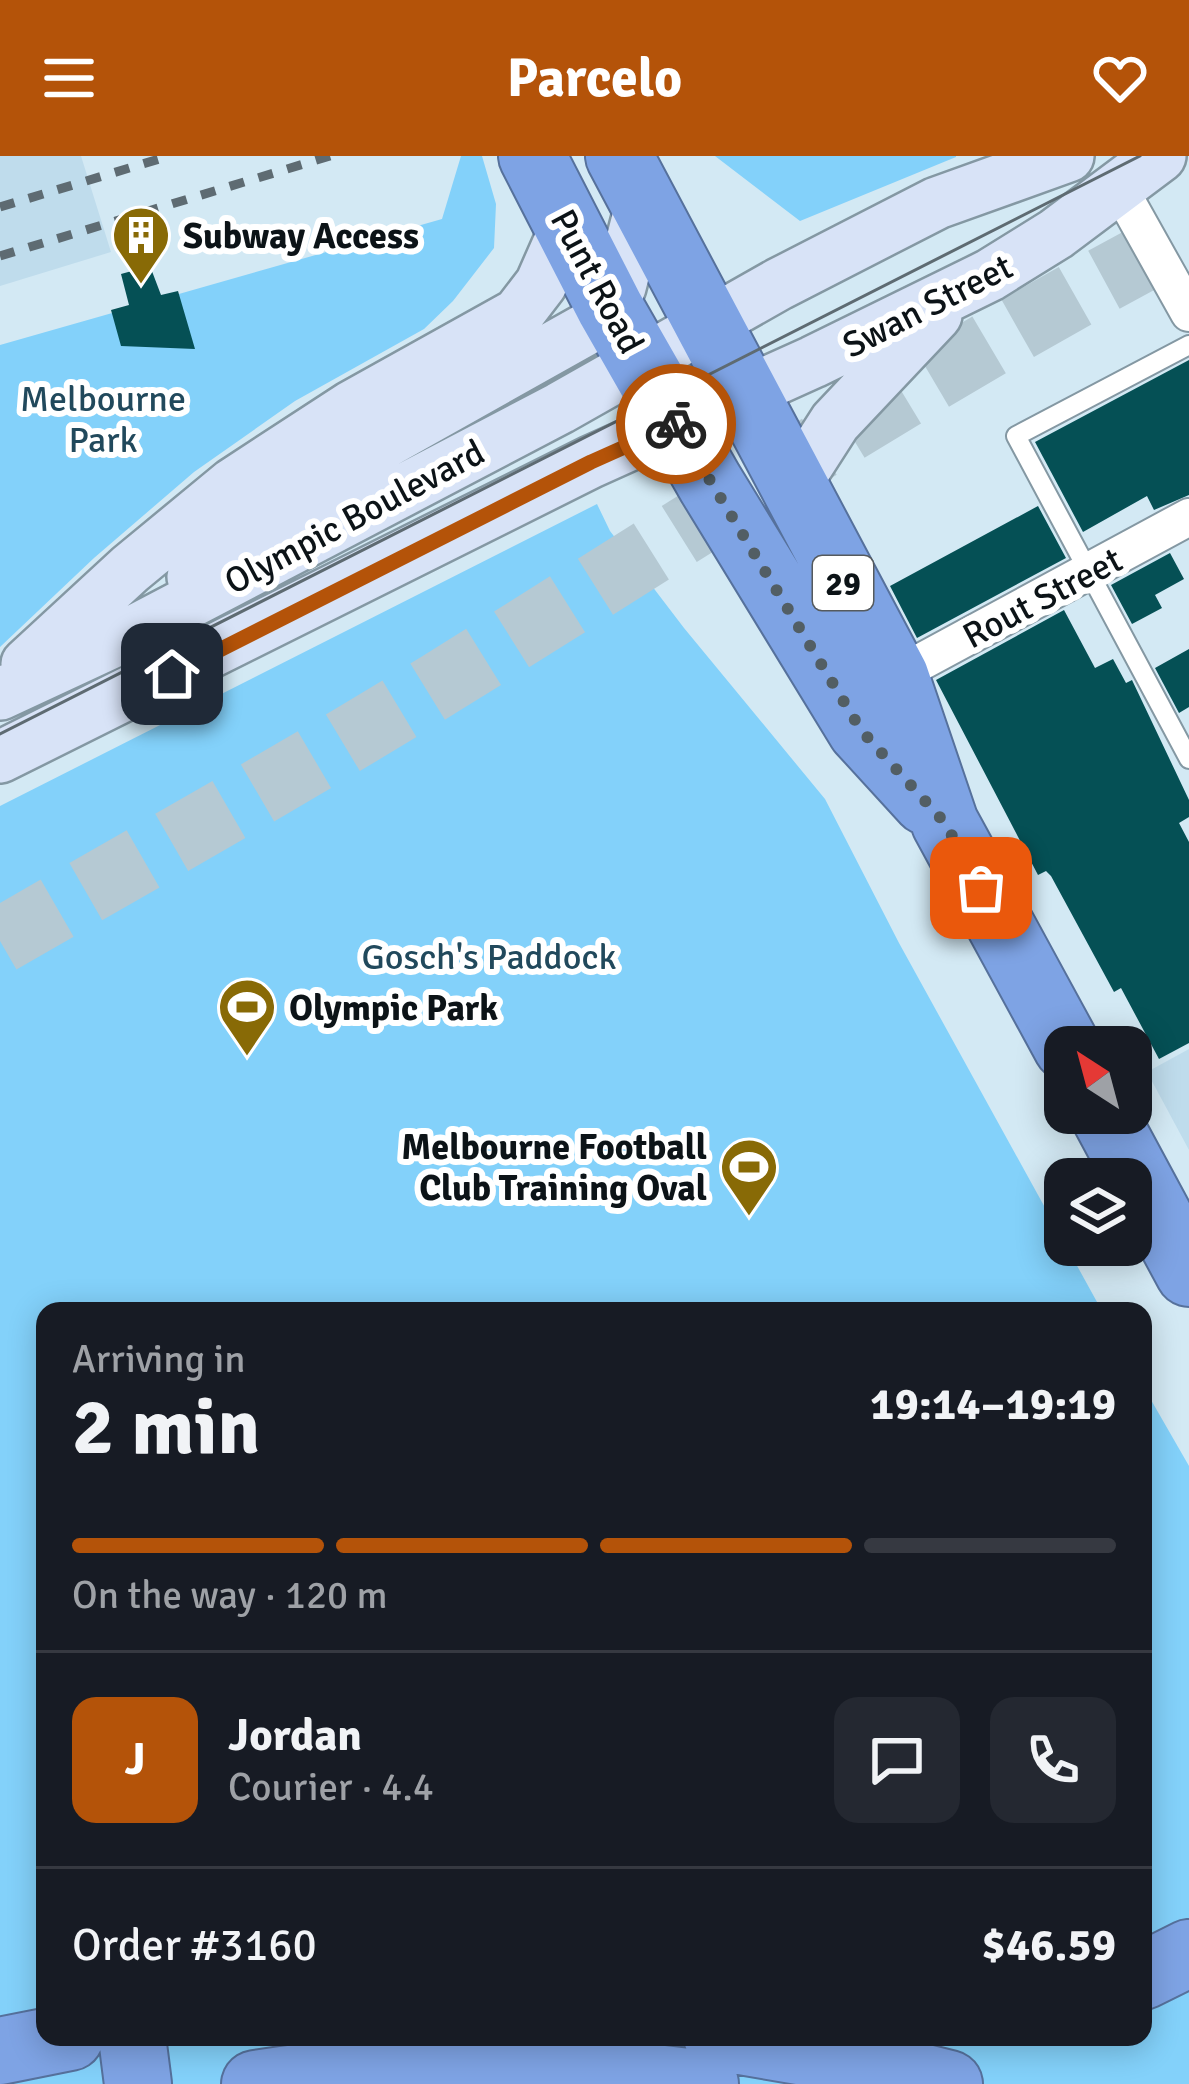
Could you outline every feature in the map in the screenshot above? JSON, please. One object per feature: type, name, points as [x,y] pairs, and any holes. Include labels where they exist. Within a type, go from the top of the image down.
[{"type":"highway","name":"Punt Road","points":[[532,156],[625,335],[861,730],[945,823]]},
{"type":"highway","name":"Punt Road","points":[[631,179],[895,676],[945,823],[1056,1026]]},
{"type":"highway","points":[[1114,1134],[1189,1273]]},
{"type":"highway","points":[[1152,1972],[1189,1953]]},
{"type":"highway","points":[[0,2051],[36,2044]]},
{"type":"highway","points":[[133,2046],[137,2084]]},
{"type":"highway","points":[[824,2046],[859,2049],[949,2084]]},
{"type":"highway","points":[[255,2084],[341,2073],[475,2068],[587,2071],[705,2084]]},
{"type":"main road","points":[[631,179],[625,335],[707,323],[967,190],[1068,156]]},
{"type":"main road","name":"Swan Street","points":[[675,422],[984,278],[1038,247],[1160,156]]},
{"type":"main road","points":[[0,691],[130,569],[279,452],[379,391],[505,324],[541,284],[567,225]]},
{"type":"main road","points":[[792,489],[835,422],[929,321],[984,278]]},
{"type":"main road","name":"Olympic Boulevard","points":[[0,691],[125,635],[625,335]]},
{"type":"main road","name":"Olympic Boulevard","points":[[0,753],[172,674],[675,422]]},
{"type":"main road","points":[[130,569],[121,608],[125,635],[142,663],[172,674]]},
{"type":"main road","points":[[0,753],[125,635]]},
{"type":"street","points":[[1118,185],[1189,313]]},
{"type":"street","name":"Rout Street","points":[[895,676],[1189,518]]},
{"type":"lane","points":[[1189,345],[1016,436],[1189,759]]},
{"type":"shaded area","points":[[0,156],[81,156],[111,252],[0,286]]},
{"type":"shaded area","points":[[1189,1049],[1189,1150],[1152,1081],[1152,1069]]},
{"type":"green space","name":"Melbourne Park","points":[[461,156],[482,156],[496,204],[494,248],[453,301],[424,329],[295,401],[194,472],[0,647],[0,345],[442,219]]},
{"type":"green space","points":[[715,156],[956,156],[956,157],[800,221]]},
{"type":"green space","name":"Gosch's Paddock","points":[[597,504],[610,531],[684,628],[825,799],[1044,1206],[1044,1266],[1077,1266],[1097,1302],[36,1302],[36,2046],[1152,2046],[1152,1402],[1189,1466],[1189,2084],[0,2084],[0,806]]},
{"type":"building","points":[[150,266],[161,295],[178,291],[195,349],[121,346],[111,310],[129,305],[121,274]]},
{"type":"building","points":[[1189,360],[1189,495],[1154,510],[1147,496],[1083,532],[1035,442]]},
{"type":"building","points":[[1038,506],[1066,558],[917,638],[890,586]]},
{"type":"building","points":[[1170,553],[1184,579],[1155,595],[1162,608],[1132,624],[1111,585]]},
{"type":"building","points":[[1064,610],[1095,668],[1113,659],[1126,683],[1132,680],[1189,800],[1189,817],[1179,823],[1189,842],[1189,1043],[1159,1059],[1152,1046],[1152,1026],[1141,1026],[1121,988],[1114,992],[1051,876],[1046,871],[1038,875],[936,680]]},
{"type":"building","points":[[1189,649],[1189,707],[1179,713],[1155,668]]},
{"type":"tunnel","points":[[0,941],[386,717],[904,395],[1189,234]]},
{"type":"tram line","points":[[0,734],[1140,156]]},
{"type":"railway","points":[[0,207],[169,156]]},
{"type":"railway","points":[[0,256],[330,156]]},
{"type":"way so far","points":[[676,424],[861,730],[945,823],[981,888]]},
{"type":"place","name":"Subway Access","points":[[141,286]]},
{"type":"place","name":"Olympic Park","points":[[247,1058]]},
{"type":"place","name":"Melbourne Football Club Training Oval","points":[[749,1218]]},
{"type":"route","points":[[172,674],[591,462],[676,424]]}]
